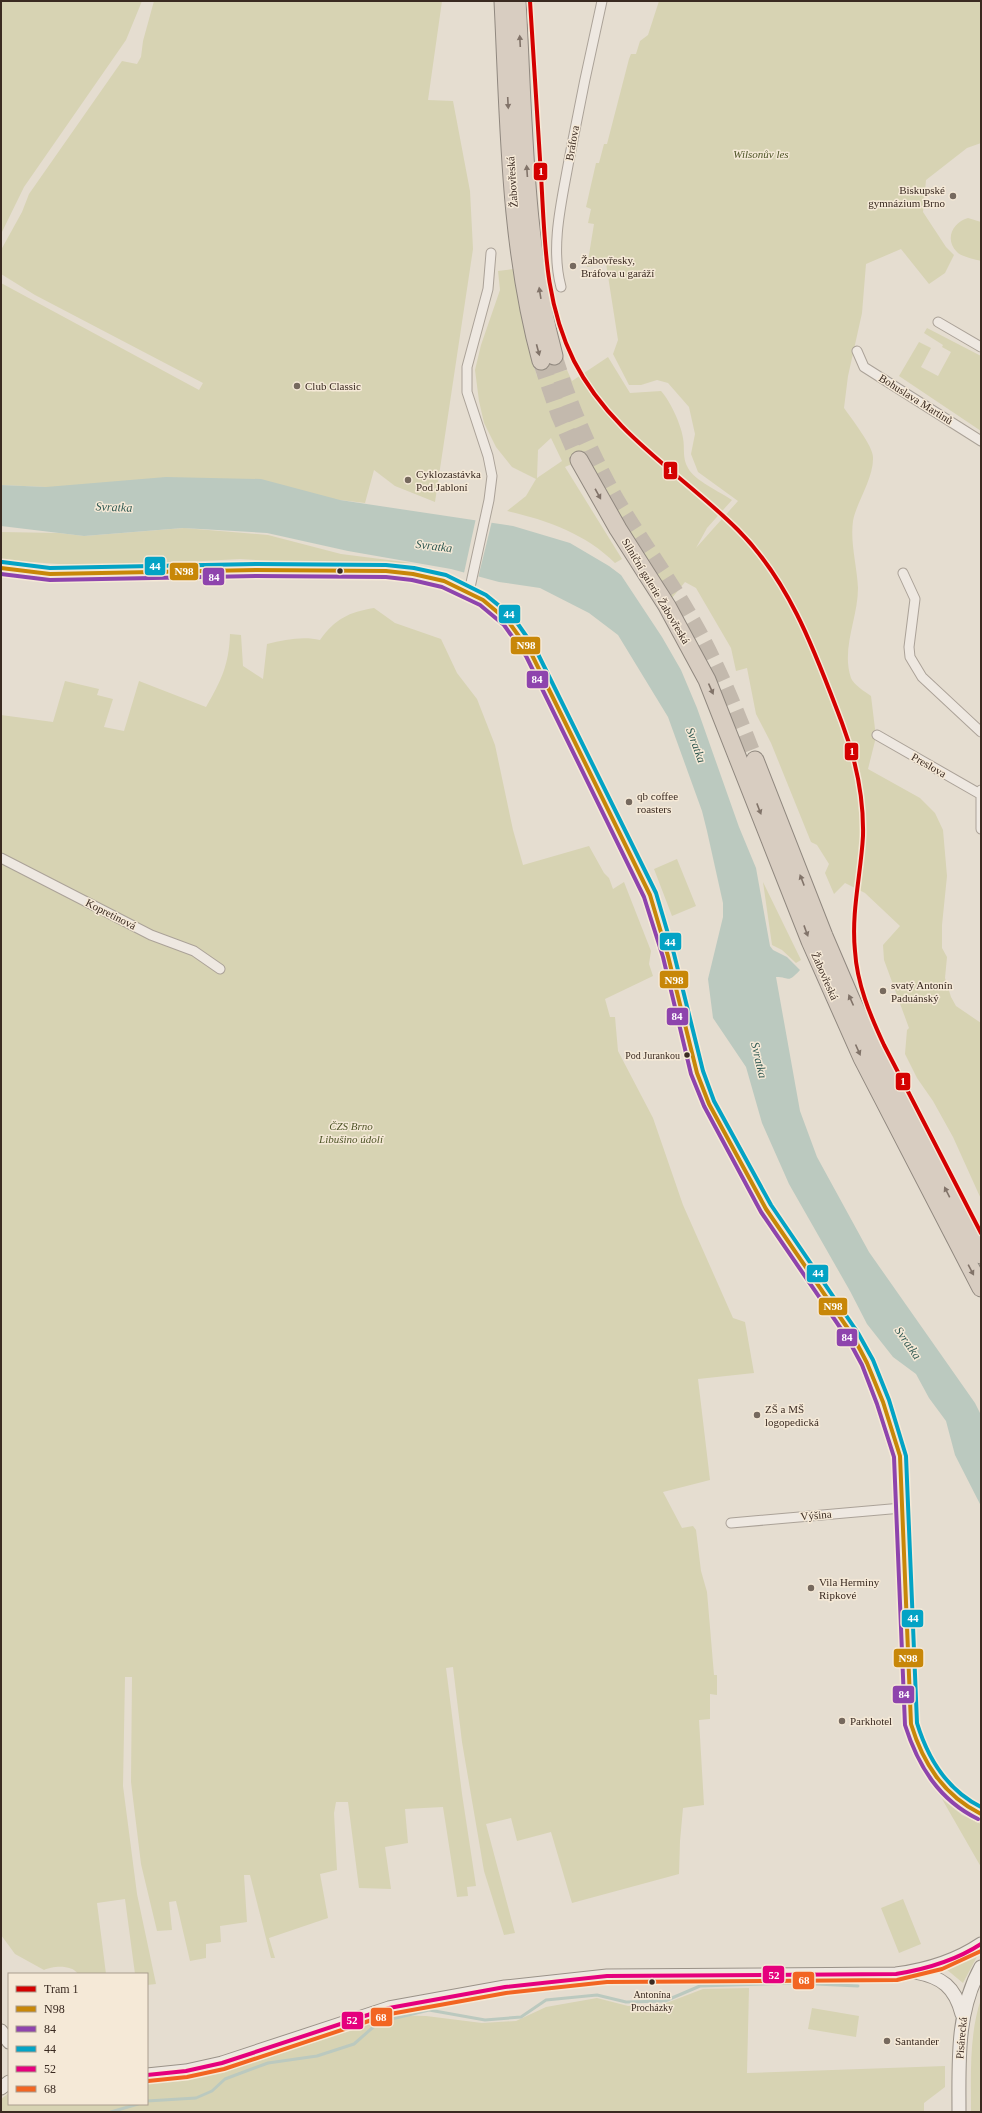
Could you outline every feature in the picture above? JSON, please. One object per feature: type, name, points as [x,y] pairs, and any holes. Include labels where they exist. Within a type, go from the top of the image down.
[{"type":"highway","name":"Žabovřeská","points":[[503,1],[515,225],[528,312],[547,358],[530,217],[517,1]]},
{"type":"highway","name":"Silniční galerie Žabovřeská","points":[[579,460],[618,529],[661,595],[694,654]]},
{"type":"highway","name":"Žabovřeská","points":[[694,654],[720,710],[810,941],[862,1058],[981,1288]]},
{"type":"highway","name":"Žabovřeská","points":[[755,760],[824,936],[851,999],[884,1069],[981,1255]]},
{"type":"street","name":"Bráfova","points":[[561,287],[557,265],[560,210],[580,99],[602,1]]},
{"type":"street","points":[[469,592],[491,491],[491,465],[467,392],[467,368],[488,289],[491,253]]},
{"type":"street","points":[[938,322],[981,347]]},
{"type":"street","name":"Bohuslava Martinů","points":[[857,351],[864,367],[981,441]]},
{"type":"street","points":[[1,568],[50,574],[256,570],[386,571],[413,574],[444,581],[469,592],[497,610],[508,620],[524,642],[639,868],[662,928],[693,1053],[708,1102],[750,1182],[789,1244],[847,1326],[862,1351],[900,1456],[910,1705],[915,1737],[928,1766],[936,1778],[962,1803],[981,1814]]},
{"type":"street","points":[[903,573],[915,599],[909,647],[913,662],[922,677],[981,732]]},
{"type":"street","name":"Preslova","points":[[877,735],[980,792]]},
{"type":"street","points":[[980,792],[981,829]]},
{"type":"street","name":"Kopretinová","points":[[1,858],[151,935],[194,951],[220,969]]},
{"type":"street","name":"Výšina","points":[[731,1523],[902,1508]]},
{"type":"street","points":[[148,2075],[186,2071],[222,2063],[389,2008],[505,1987],[607,1976],[859,1976],[913,1972],[948,1961],[981,1944]]},
{"type":"street","name":"Pisárecká","points":[[959,2112],[959,2061],[962,2014],[981,1967]]},
{"type":"street","points":[[913,1972],[940,1979],[954,1992],[962,2014]]},
{"type":"street","points":[[1,2031],[8,2041]]},
{"type":"green space","points":[[1,1],[142,1],[126,40],[24,187],[1,234]]},
{"type":"green space","points":[[154,1],[442,1],[428,100],[453,101],[470,191],[473,249],[435,502],[395,486],[374,470],[365,503],[340,500],[1,485],[1,283],[199,390],[203,383],[35,295],[1,274],[1,250],[22,212],[29,194],[122,61],[137,64],[141,57],[143,41]]},
{"type":"green space","name":"Wilsonův les","points":[[659,1],[981,1],[981,143],[967,148],[926,180],[923,212],[946,247],[954,255],[945,273],[929,284],[901,249],[866,264],[862,313],[848,376],[844,408],[866,439],[873,457],[871,473],[855,514],[852,529],[858,588],[856,611],[849,645],[848,667],[854,683],[871,696],[876,737],[868,769],[920,798],[935,813],[943,830],[947,876],[942,925],[942,948],[947,957],[945,978],[951,997],[956,1006],[981,1023],[981,1199],[953,1137],[933,1101],[917,1078],[905,1054],[907,1030],[909,1028],[884,960],[883,945],[900,926],[865,893],[845,883],[834,894],[825,873],[829,864],[817,845],[811,842],[771,743],[756,714],[747,668],[736,671],[731,648],[696,588],[685,582],[672,598],[614,509],[587,457],[565,467],[622,559],[615,563],[592,544],[579,536],[537,519],[507,511],[526,496],[536,479],[512,467],[496,447],[484,423],[479,401],[475,370],[481,345],[500,290],[498,271],[513,269],[529,350],[537,376],[567,370],[572,381],[608,357],[630,393],[661,391],[668,401],[678,420],[682,432],[684,457],[688,468],[701,481],[732,500],[707,528],[696,548],[738,501],[698,472],[691,454],[695,434],[689,407],[668,383],[657,380],[641,385],[629,385],[613,354],[618,340],[606,263],[587,267],[594,224],[588,223],[591,209],[586,207],[596,163],[599,163],[604,144],[607,144],[631,54],[636,54],[640,41],[648,35]],"holes":[[[551,438],[562,461],[537,478],[538,450]]]},
{"type":"green space","points":[[968,218],[981,222],[981,261],[959,254],[951,242],[954,227],[958,223]]},
{"type":"green space","points":[[927,328],[981,356],[981,431],[899,376],[919,342],[931,348],[921,367],[938,376],[951,352],[924,333]]},
{"type":"green space","points":[[184,528],[268,535],[341,554],[412,563],[299,563],[240,559],[148,564],[59,564],[1,560],[1,532],[59,533],[84,536]]},
{"type":"green space","name":"ČZS Brno Libušino údolí","points":[[374,608],[395,623],[441,639],[457,673],[477,699],[495,745],[513,830],[523,865],[589,846],[604,873],[609,878],[613,889],[624,882],[651,951],[649,964],[653,976],[605,999],[610,1017],[615,1017],[618,1051],[653,1118],[683,1205],[733,1318],[745,1322],[754,1373],[698,1379],[710,1480],[663,1492],[682,1528],[693,1526],[696,1530],[701,1571],[707,1592],[714,1675],[717,1675],[717,1695],[710,1694],[710,1719],[699,1720],[704,1805],[683,1808],[679,1874],[572,1903],[551,1832],[517,1841],[511,1818],[486,1824],[515,1933],[504,1935],[484,1871],[462,1742],[453,1667],[446,1668],[462,1794],[476,1886],[467,1887],[468,1896],[457,1897],[443,1807],[405,1809],[408,1843],[385,1847],[391,1889],[359,1888],[348,1802],[336,1802],[334,1813],[337,1870],[320,1874],[328,1918],[269,1938],[275,1958],[271,1958],[250,1875],[244,1875],[247,1922],[220,1926],[221,1942],[206,1944],[206,1958],[190,1961],[176,1901],[169,1902],[172,1930],[157,1931],[141,1864],[131,1782],[132,1677],[125,1677],[123,1786],[137,1894],[156,1984],[148,1985],[148,1973],[135,1973],[125,1899],[97,1903],[106,1973],[77,1973],[67,1967],[44,1970],[15,1954],[1,1935],[1,715],[53,722],[65,681],[99,689],[97,695],[113,699],[104,727],[124,731],[139,681],[206,707],[216,689],[226,664],[230,634],[241,635],[243,666],[263,679],[267,644],[300,638],[320,640],[337,622],[350,614]]},
{"type":"green space","points":[[677,859],[696,906],[672,916],[654,869]]},
{"type":"green space","points":[[763,882],[801,960],[796,963],[782,950],[772,945]]},
{"type":"green space","points":[[942,1799],[962,1815],[981,1824],[981,1867]]},
{"type":"green space","points":[[903,1899],[921,1944],[899,1953],[881,1908]]},
{"type":"green space","points":[[980,1951],[963,1983],[946,1969]]},
{"type":"green space","points":[[749,1988],[747,2073],[945,2066],[945,2087],[924,2103],[924,2112],[1,2112],[1,2099],[8,2094],[8,2105],[148,2105],[148,2081],[166,2081],[211,2074],[384,2015],[426,2016],[482,2023],[516,2021],[546,2007],[597,1998],[628,2006],[661,2005],[703,1989]]},
{"type":"green space","points":[[981,1999],[981,2112],[971,2112],[971,2069],[974,2026]]},
{"type":"green space","points":[[812,2008],[859,2016],[856,2037],[808,2029]]},
{"type":"water","name":"Svratka","points":[[166,477],[261,479],[340,500],[513,526],[570,543],[609,566],[621,575],[662,637],[681,670],[697,708],[739,827],[756,868],[770,946],[773,950],[787,957],[800,970],[789,979],[776,977],[800,1111],[817,1157],[869,1252],[975,1403],[981,1415],[981,1506],[955,1455],[946,1421],[929,1398],[916,1374],[893,1357],[867,1324],[850,1291],[789,1184],[762,1123],[746,1067],[713,1018],[708,979],[723,917],[723,903],[707,831],[702,811],[668,717],[618,635],[589,613],[540,588],[499,582],[451,569],[348,551],[267,533],[183,528],[84,536],[1,526],[1,485],[46,487]]},
{"type":"pier","points":[[476,518],[492,521],[478,578],[465,575],[464,573]]},
{"type":"waterway","points":[[148,2101],[196,2098],[212,2091],[225,2079],[268,2063],[317,2056],[354,2044],[379,2022],[429,2010],[485,2020],[521,2017],[546,2000],[597,1995],[626,2002],[665,2001],[700,1986],[795,1983],[858,1986]]},
{"type":"waterway","points":[[111,2112],[135,2105]]},
{"type":"tunnel","points":[[554,356],[573,411],[597,464],[615,498],[673,589],[700,636],[726,688],[755,760]]},
{"type":"tunnel","points":[[541,361],[559,414],[579,460]]},
{"type":"tram line","name":"1","points":[[530,1],[545,247],[551,293],[564,338],[574,361],[589,387],[607,410],[627,432],[738,530],[757,551],[787,596],[812,646],[847,737],[858,778],[862,807],[863,836],[855,907],[854,936],[856,963],[861,987],[869,1011],[884,1045],[981,1233]]},
{"type":"transit line","name":"44","points":[[2,562],[50,568],[256,564],[386,565],[414,568],[446,575],[486,595],[513,617],[536,650],[656,893],[674,954],[703,1071],[714,1101],[771,1205],[858,1333],[873,1360],[889,1400],[906,1456],[917,1723],[927,1749],[940,1772],[958,1792],[981,1807]]},
{"type":"transit line","name":"N98","points":[[1,568],[50,574],[256,570],[386,571],[413,574],[444,581],[483,600],[508,621],[531,653],[650,895],[668,956],[697,1073],[709,1104],[766,1209],[853,1336],[867,1363],[883,1402],[900,1456],[911,1724],[928,1765],[936,1776],[956,1797],[981,1814]]},
{"type":"transit line","name":"84","points":[[1,574],[50,580],[256,576],[386,577],[412,580],[442,587],[480,605],[504,625],[526,656],[644,897],[663,957],[691,1074],[704,1106],[761,1212],[848,1339],[862,1365],[877,1404],[894,1457],[905,1725],[916,1754],[941,1792],[964,1811],[978,1819]]},
{"type":"transit line","name":"52","points":[[148,2075],[186,2071],[222,2063],[389,2008],[505,1987],[607,1976],[896,1974],[940,1964],[951,1960],[981,1944]]},
{"type":"transit line","name":"68","points":[[148,2081],[187,2077],[224,2069],[390,2014],[506,1993],[607,1982],[897,1980],[942,1969],[981,1951]]},
{"type":"place","name":"Biskupské gymnázium Brno","points":[[953,196]]},
{"type":"place","name":"Žabovřesky, Bráfova u garáží","points":[[573,266]]},
{"type":"place","name":"Club Classic","points":[[297,386]]},
{"type":"place","name":"Cyklozastávka Pod Jabloní","points":[[408,480]]},
{"type":"place","name":"qb coffee roasters","points":[[629,802]]},
{"type":"place","name":"svatý Antonín Paduánský","points":[[883,991]]},
{"type":"place","name":"Pod Jurankou","points":[[687,1055]]},
{"type":"place","name":"ZŠ a MŠ logopedická","points":[[757,1415]]},
{"type":"place","name":"Vila Herminy Ripkové","points":[[811,1588]]},
{"type":"place","name":"Parkhotel","points":[[842,1721]]},
{"type":"place","name":"Antonína Procházky","points":[[652,1982]]},
{"type":"place","name":"Santander","points":[[887,2041]]}]
